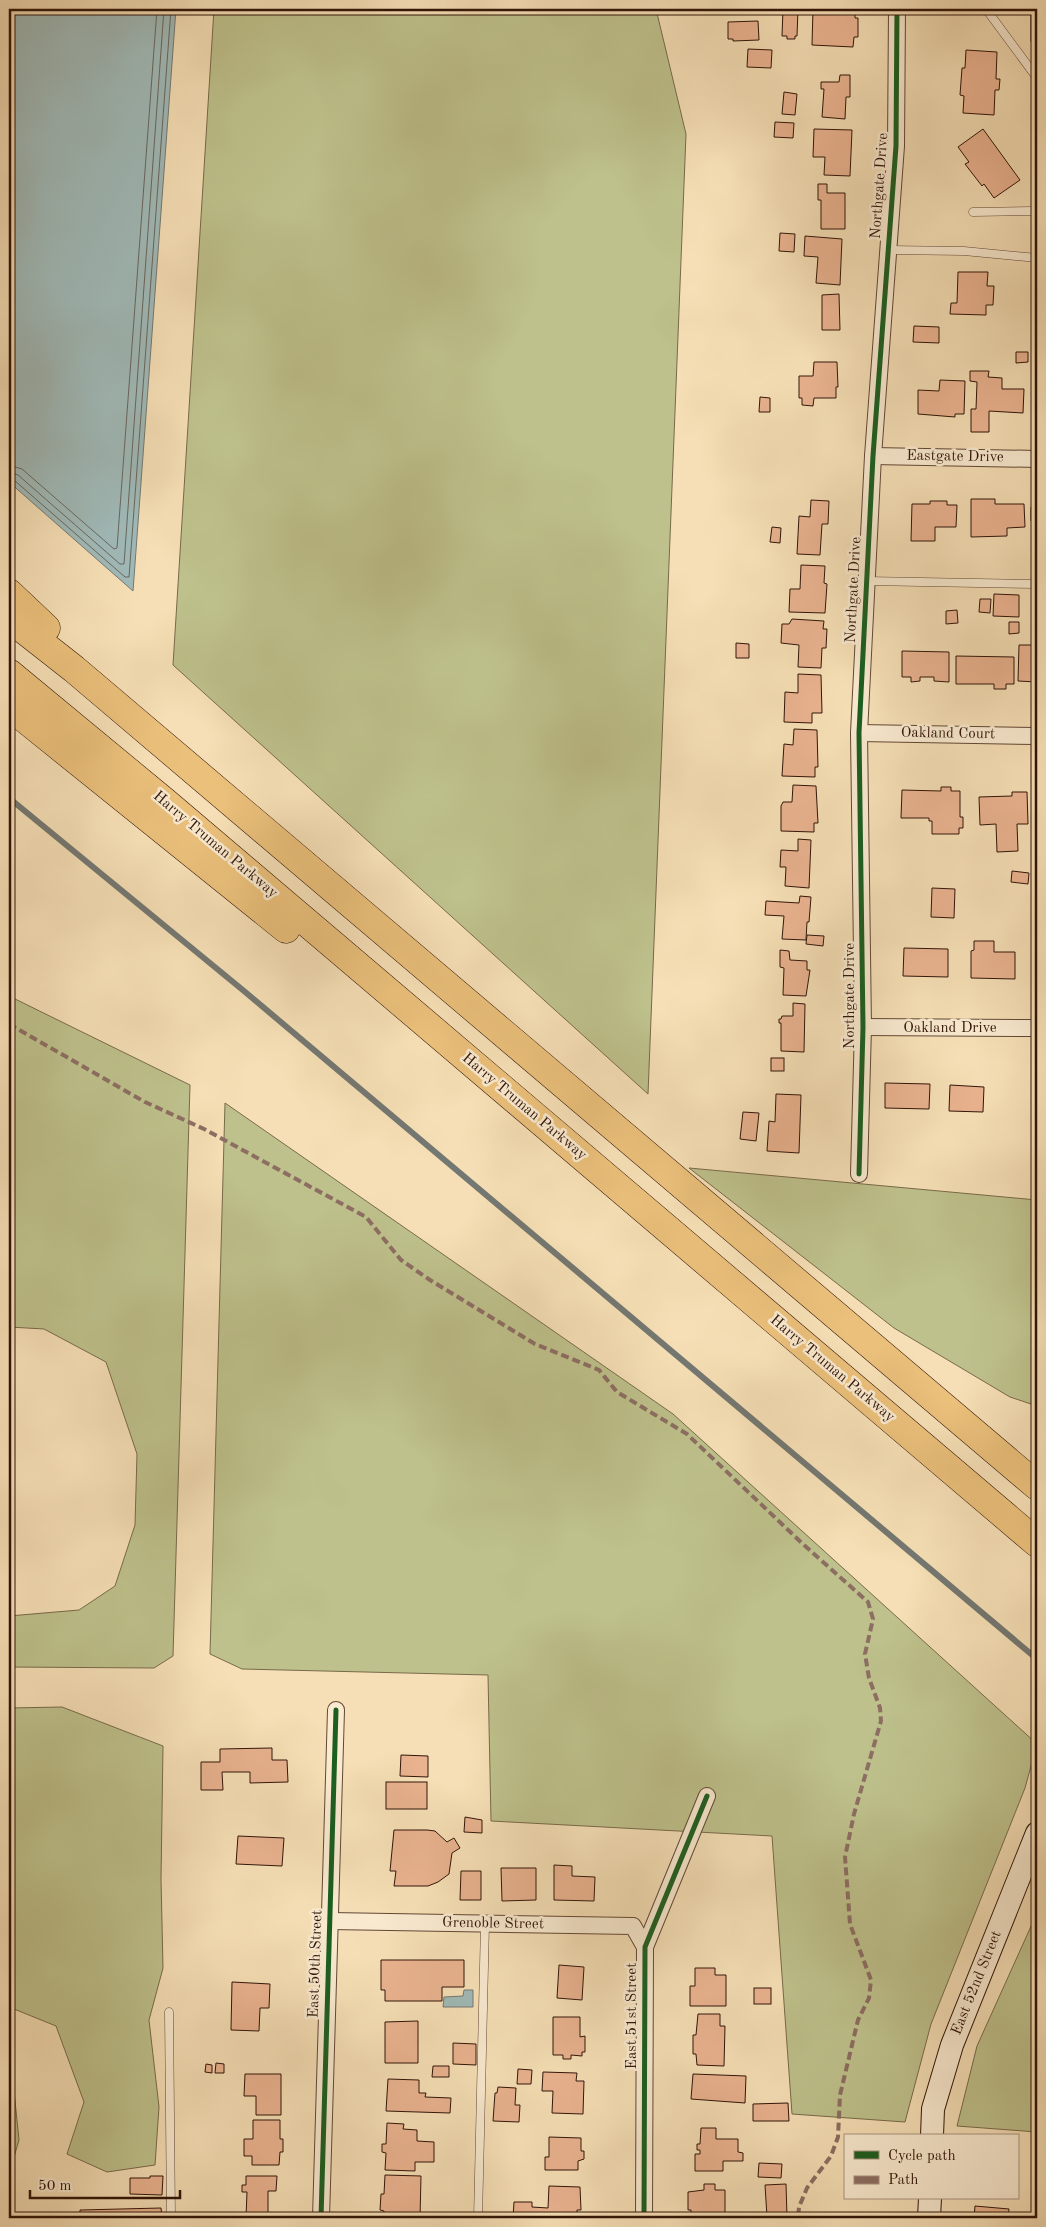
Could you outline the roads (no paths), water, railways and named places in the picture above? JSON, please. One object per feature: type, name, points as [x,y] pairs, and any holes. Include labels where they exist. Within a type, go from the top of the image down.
[{"type":"highway","points":[[9,593],[193,769]]},
{"type":"highway","points":[[9,618],[74,669],[193,769],[1037,1486]]},
{"type":"highway","name":"Harry Truman Parkway","points":[[9,673],[91,740],[1037,1543]]},
{"type":"highway","points":[[9,706],[752,1301]]},
{"type":"main road","name":"East 52nd Street","points":[[932,2134],[933,2109],[952,2045],[1037,1833]]},
{"type":"main road","points":[[929,2218],[930,2200]]},
{"type":"street","name":"Northgate Drive","points":[[859,1174],[863,1027],[859,733],[873,456],[896,146],[897,9]]},
{"type":"street","name":"Eastgate Drive","points":[[873,456],[1037,459]]},
{"type":"street","name":"Oakland Court","points":[[859,733],[1037,736]]},
{"type":"street","name":"Oakland Drive","points":[[863,1027],[1037,1028]]},
{"type":"street","name":"East 50th Street","points":[[321,2218],[336,1710]]},
{"type":"street","name":"East 51st Street","points":[[644,2218],[644,1947],[707,1796]]},
{"type":"street","name":"Grenoble Street","points":[[330,1921],[633,1926],[644,1947]]},
{"type":"lane","points":[[986,9],[1037,78]]},
{"type":"lane","points":[[973,212],[1033,211]]},
{"type":"lane","points":[[888,250],[964,251],[1037,258]]},
{"type":"lane","points":[[867,581],[1037,584]]},
{"type":"lane","points":[[478,2218],[485,1924]]},
{"type":"lane","points":[[169,2012],[171,2218]]},
{"type":"water","points":[[9,9],[176,9],[133,591],[9,482]]},
{"type":"water","points":[[464,1990],[473,1990],[473,2007],[443,2007],[444,1997],[463,1996]]},
{"type":"waterway","points":[[9,798],[244,991],[1037,1659]]}]
